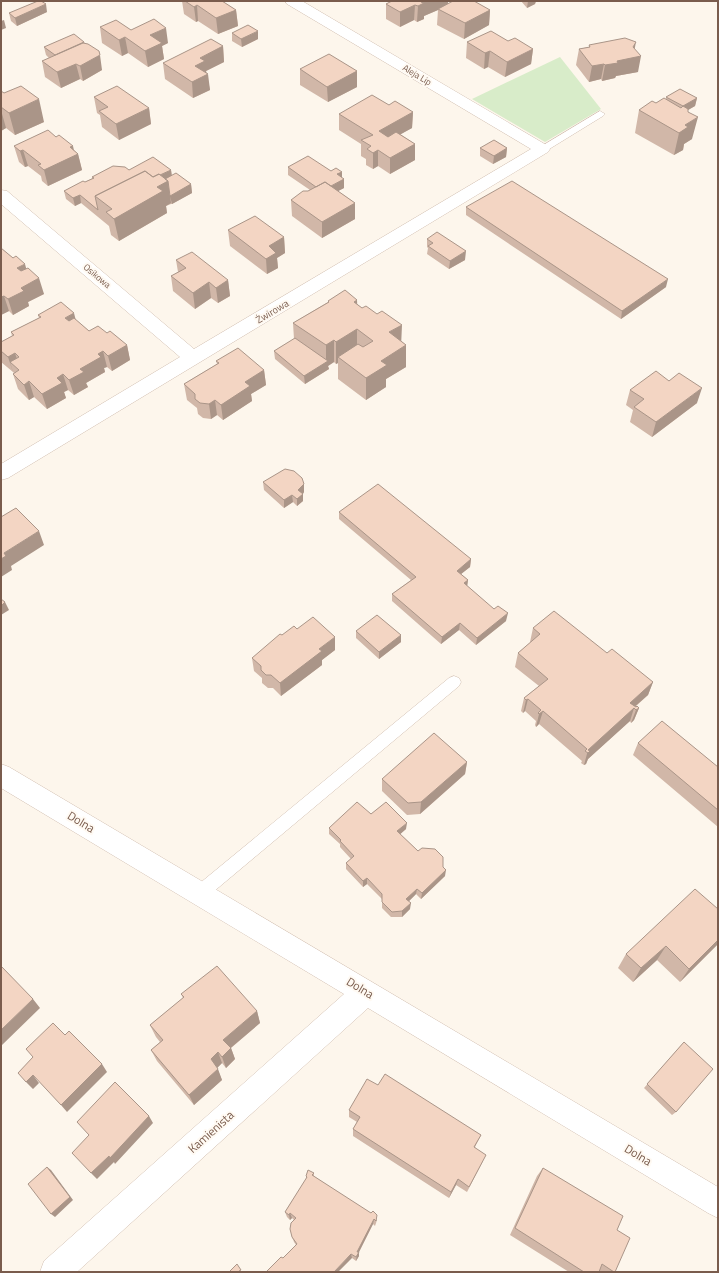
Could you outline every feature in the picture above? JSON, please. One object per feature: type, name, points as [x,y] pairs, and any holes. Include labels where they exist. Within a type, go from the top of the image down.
[{"type":"street","name":"Aleja Lip","points":[[292,1],[542,149]]},
{"type":"street","name":"Żwirowa","points":[[1,473],[542,149]]},
{"type":"street","name":"Osikowa","points":[[1,195],[193,358]]},
{"type":"street","name":"Dolna","points":[[1,775],[718,1203]]},
{"type":"street","name":"Kamienista","points":[[55,1272],[366,992]]},
{"type":"lane","points":[[542,149],[600,114]]},
{"type":"lane","points":[[200,893],[454,682]]},
{"type":"green space","points":[[560,57],[601,109],[545,142],[472,99]]},
{"type":"building","points":[[38,1],[46,4],[15,18],[9,13]]},
{"type":"building","points":[[185,1],[222,1],[236,10],[216,18],[197,5],[194,7]]},
{"type":"building","points":[[392,1],[423,1],[421,2],[424,3],[418,6],[415,5],[400,12],[386,4]]},
{"type":"building","points":[[453,1],[474,1],[490,10],[465,23],[438,9]]},
{"type":"building","points":[[154,19],[166,28],[150,35],[162,43],[145,51],[125,37],[119,40],[100,27],[116,20],[131,30]]},
{"type":"building","points":[[248,25],[258,31],[241,39],[232,33]]},
{"type":"building","points":[[491,31],[508,41],[515,38],[533,49],[507,62],[490,51],[485,53],[467,42]]},
{"type":"building","points":[[74,34],[84,42],[55,55],[44,47]]},
{"type":"building","points":[[625,38],[636,42],[633,47],[641,56],[617,61],[618,63],[592,66],[579,49],[590,47],[589,45]]},
{"type":"building","points":[[211,39],[223,46],[200,58],[205,61],[195,66],[208,74],[192,82],[163,63]]},
{"type":"building","points":[[83,43],[88,44],[99,51],[100,55],[80,66],[76,64],[57,72],[42,61]]},
{"type":"building","points":[[329,54],[357,71],[327,87],[300,69]]},
{"type":"building","points":[[21,86],[39,99],[9,113],[1,107],[1,91],[4,93]]},
{"type":"building","points":[[117,86],[149,108],[116,124],[99,111],[108,107],[94,97]]},
{"type":"building","points":[[680,89],[697,98],[683,106],[666,97]]},
{"type":"building","points":[[372,95],[389,105],[395,101],[413,112],[379,131],[388,137],[396,132],[415,144],[390,158],[378,150],[373,153],[367,149],[371,146],[361,140],[373,135],[339,114]]},
{"type":"building","points":[[664,98],[681,108],[683,106],[688,109],[688,112],[698,117],[685,125],[688,127],[679,133],[639,110],[652,101],[656,103]]},
{"type":"building","points":[[48,130],[56,137],[59,135],[73,146],[70,147],[78,154],[44,170],[38,165],[41,164],[23,150],[20,151],[14,146]]},
{"type":"building","points":[[494,140],[507,148],[494,156],[480,148]]},
{"type":"building","points":[[308,156],[331,171],[336,168],[342,172],[337,174],[344,179],[331,186],[325,182],[316,187],[288,167]]},
{"type":"building","points":[[153,157],[171,170],[153,177],[145,171],[95,196],[98,210],[80,195],[73,198],[64,191],[83,181],[85,182],[94,178],[92,177],[113,166],[125,167],[129,170]]},
{"type":"building","points":[[145,171],[153,177],[159,174],[168,181],[157,187],[163,191],[114,219],[106,212],[112,209],[95,196]]},
{"type":"building","points":[[176,173],[191,184],[170,196],[168,181],[165,179]]},
{"type":"building","points":[[512,181],[668,279],[622,311],[466,207]]},
{"type":"building","points":[[325,182],[355,203],[322,222],[291,200],[303,191],[308,191]]},
{"type":"building","points":[[255,216],[284,237],[269,246],[276,253],[266,259],[228,230]]},
{"type":"building","points":[[437,232],[466,251],[450,261],[428,246],[433,243],[427,239]]},
{"type":"building","points":[[1,248],[13,258],[16,256],[25,264],[17,268],[21,271],[28,268],[39,278],[21,288],[24,291],[8,299],[4,296],[1,297]]},
{"type":"building","points":[[192,252],[228,280],[216,288],[209,282],[193,293],[171,276],[186,268],[176,260]]},
{"type":"building","points":[[345,290],[357,300],[354,302],[362,308],[366,306],[377,314],[382,311],[402,325],[389,332],[406,345],[381,361],[387,365],[366,378],[338,357],[358,344],[363,347],[373,341],[357,329],[336,342],[334,340],[326,345],[293,323],[329,302],[328,301]]},
{"type":"building","points":[[61,302],[74,313],[65,318],[69,321],[74,318],[89,331],[98,326],[107,333],[110,331],[127,345],[108,356],[103,351],[98,354],[101,357],[80,369],[84,372],[69,380],[63,374],[57,378],[62,383],[42,394],[29,381],[24,385],[13,374],[19,370],[10,362],[19,357],[15,353],[8,357],[1,351],[1,342],[14,335],[11,332],[41,317],[38,315]]},
{"type":"building","points":[[295,338],[328,361],[304,376],[274,351]]},
{"type":"building","points":[[238,348],[264,370],[245,382],[250,386],[221,405],[215,400],[209,404],[200,403],[195,399],[195,394],[184,384],[219,363],[216,361]]},
{"type":"building","points":[[656,371],[669,381],[679,373],[702,388],[656,422],[634,407],[644,399],[630,390]]},
{"type":"building","points":[[285,469],[294,471],[302,478],[304,484],[298,490],[303,494],[297,499],[292,495],[284,500],[263,482]]},
{"type":"building","points":[[378,484],[471,559],[457,571],[468,580],[464,583],[494,609],[498,606],[508,613],[477,638],[460,623],[442,637],[392,594],[416,577],[339,512]]},
{"type":"building","points":[[16,508],[39,531],[4,553],[6,556],[1,559],[1,517]]},
{"type":"building","points":[[1,599],[5,602],[1,606]]},
{"type":"building","points":[[554,611],[607,653],[612,649],[653,682],[630,703],[639,708],[636,710],[634,708],[588,750],[590,751],[588,753],[585,751],[587,749],[543,711],[539,714],[538,713],[541,710],[528,699],[526,700],[524,698],[548,679],[518,653],[540,634],[533,628]]},
{"type":"building","points":[[377,615],[401,635],[379,652],[356,631]]},
{"type":"building","points":[[313,617],[335,637],[319,649],[322,651],[280,683],[271,675],[266,675],[261,670],[261,666],[252,658],[280,634],[282,635],[294,626],[297,629]]},
{"type":"building","points":[[662,721],[718,767],[718,810],[638,743]]},
{"type":"building","points":[[434,733],[467,762],[421,802],[408,803],[382,779]]},
{"type":"building","points":[[357,802],[371,814],[386,802],[407,823],[397,831],[418,851],[422,848],[435,849],[443,857],[443,867],[446,870],[422,893],[417,889],[406,899],[411,903],[402,911],[392,912],[382,902],[382,894],[367,878],[363,881],[346,863],[354,856],[329,828]]},
{"type":"building","points":[[695,889],[718,909],[718,940],[689,969],[666,946],[641,968],[626,954]]},
{"type":"building","points":[[1,966],[33,999],[1,1030]]},
{"type":"building","points":[[217,966],[257,1011],[223,1040],[231,1048],[222,1057],[218,1052],[211,1059],[218,1069],[189,1095],[151,1050],[163,1040],[150,1025],[184,997],[181,994]]},
{"type":"building","points":[[53,1023],[65,1035],[69,1031],[102,1064],[61,1105],[33,1075],[26,1082],[18,1073],[33,1057],[26,1049]]},
{"type":"building","points":[[684,1042],[713,1069],[676,1112],[647,1084]]},
{"type":"building","points":[[385,1074],[481,1135],[474,1147],[486,1155],[469,1187],[458,1179],[451,1192],[353,1129],[360,1117],[349,1110],[367,1079],[378,1085]]},
{"type":"building","points":[[115,1082],[149,1116],[110,1158],[109,1156],[91,1173],[72,1153],[89,1135],[77,1122]]},
{"type":"building","points":[[47,1167],[70,1197],[51,1214],[28,1184]]},
{"type":"building","points":[[543,1168],[623,1216],[617,1230],[630,1238],[615,1272],[602,1264],[599,1272],[584,1272],[515,1228]]},
{"type":"building","points":[[308,1170],[314,1173],[312,1175],[371,1213],[373,1211],[377,1215],[376,1221],[374,1219],[357,1252],[359,1252],[356,1257],[351,1254],[334,1272],[266,1272],[297,1244],[292,1237],[290,1229],[291,1223],[296,1218],[290,1213],[289,1215],[285,1212],[307,1177]]},
{"type":"building","points":[[237,1264],[241,1270],[239,1271],[240,1272],[229,1272]]}]
